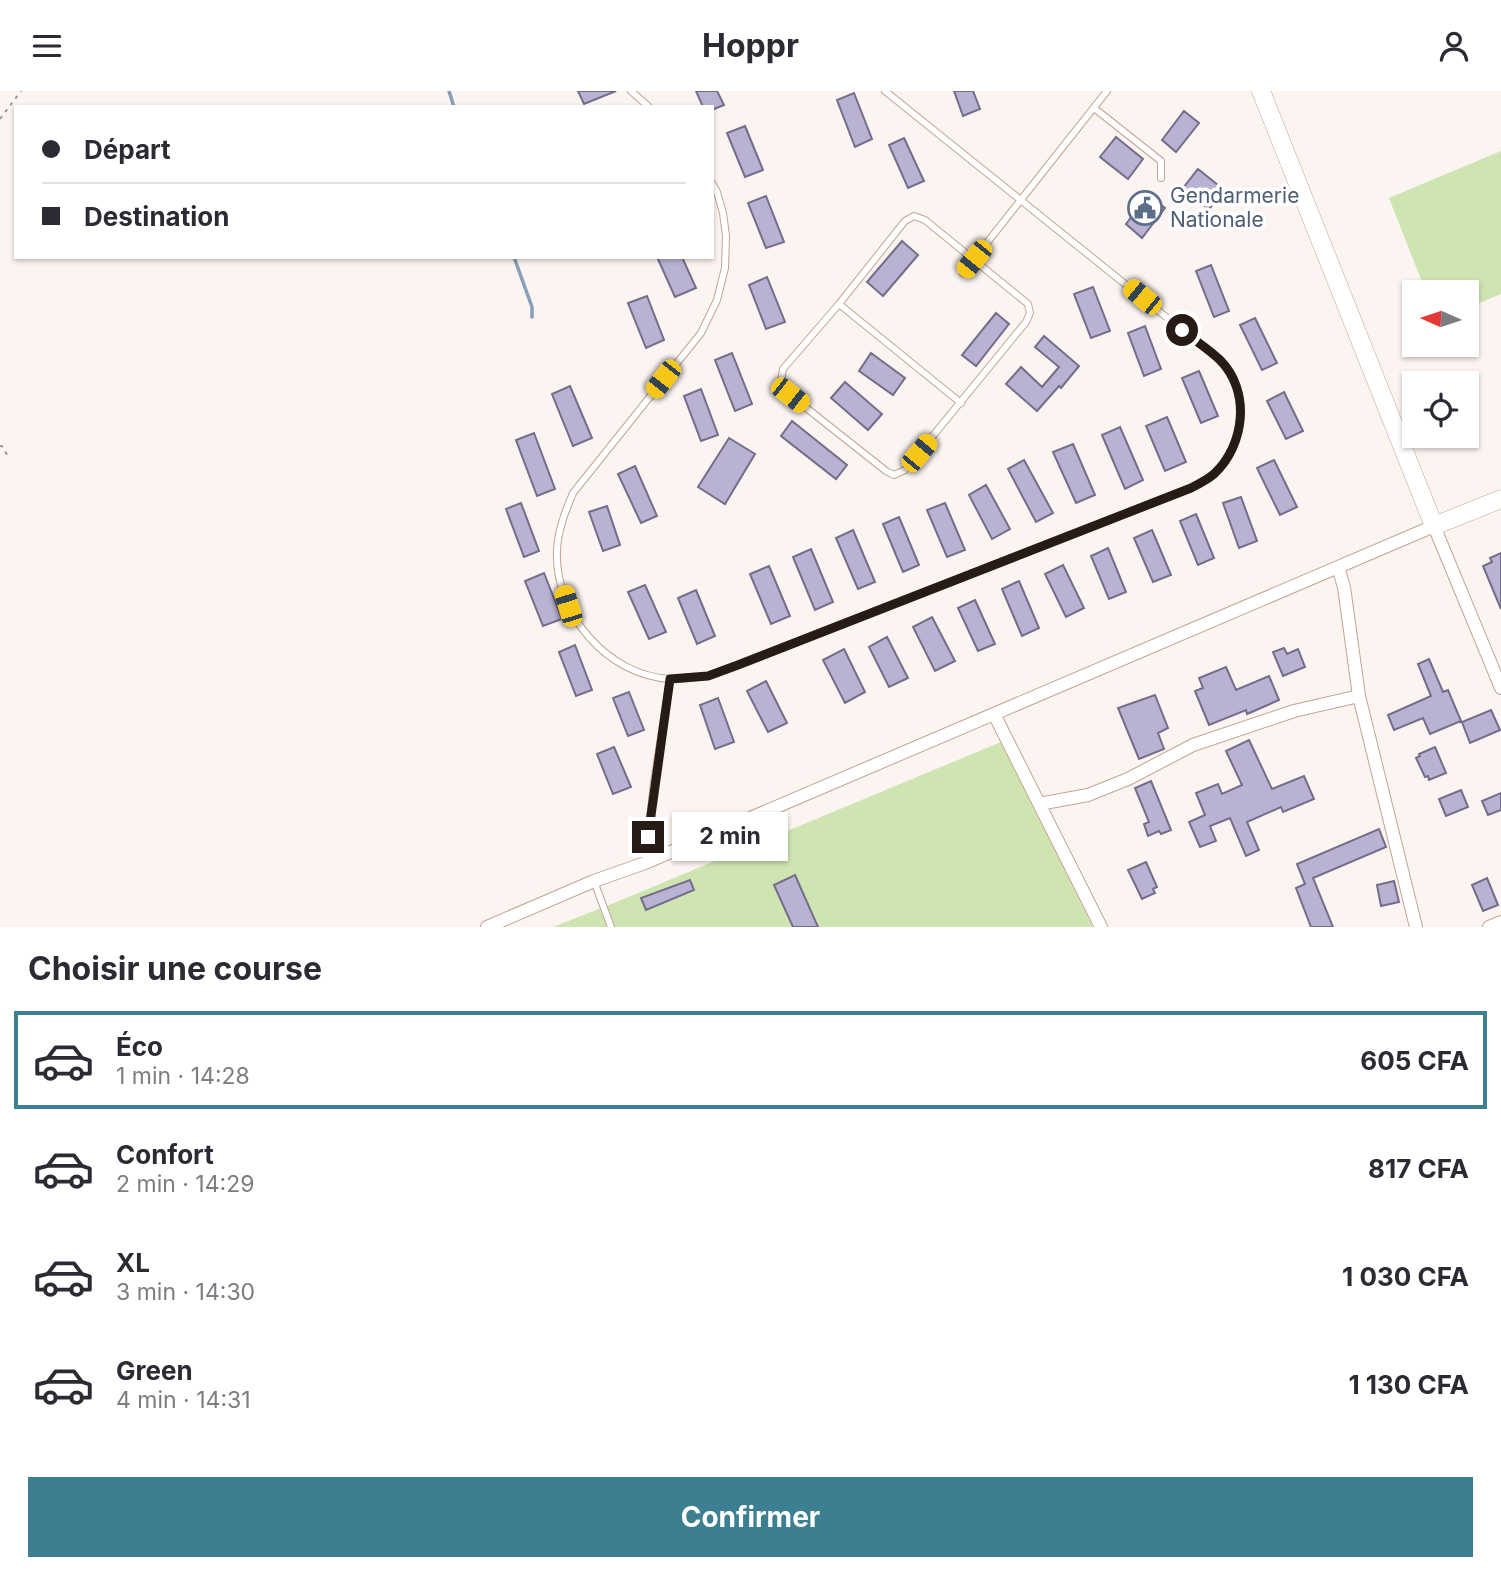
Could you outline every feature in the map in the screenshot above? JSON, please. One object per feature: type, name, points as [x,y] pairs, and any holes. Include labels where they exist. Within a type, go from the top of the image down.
[{"type":"street","points":[[1263,91],[1434,526],[1501,686]]},
{"type":"street","points":[[487,927],[594,881],[645,863],[1501,499]]},
{"type":"street","points":[[1338,567],[1344,587],[1359,696],[1416,927]]},
{"type":"street","points":[[1039,804],[1088,795],[1128,779],[1193,745],[1294,711],[1359,696]]},
{"type":"street","points":[[994,714],[1101,927]]},
{"type":"street","points":[[1489,927],[1501,922]]},
{"type":"lane","points":[[631,91],[647,105]]},
{"type":"lane","points":[[714,188],[723,213],[726,236],[725,268],[717,300],[701,333],[573,493],[562,520],[557,551],[559,577],[568,606],[586,635],[604,653],[631,669],[670,679],[708,676],[1191,488],[1214,474],[1231,453],[1239,428],[1240,401],[1235,383],[1222,362],[885,91]]},
{"type":"lane","points":[[963,273],[1107,91]]},
{"type":"lane","points":[[1094,108],[1161,161],[1161,178]]},
{"type":"lane","points":[[914,216],[925,220],[974,259],[1028,304],[1030,313],[1027,322],[905,470],[894,475],[790,395],[781,381],[783,369],[905,221],[914,216]]},
{"type":"lane","points":[[839,304],[961,403]]},
{"type":"lane","points":[[645,863],[670,679]]},
{"type":"lane","points":[[594,881],[611,927]]},
{"type":"path","points":[[0,119],[21,91]]},
{"type":"path","points":[[0,446],[9,458]]},
{"type":"green space","points":[[1501,151],[1501,294],[1479,303],[1479,280],[1421,280],[1389,198]]},
{"type":"green space","points":[[1001,742],[1093,927],[553,927],[614,903]]},
{"type":"building","points":[[578,91],[616,91],[584,104]]},
{"type":"building","points":[[696,91],[717,91],[724,105],[714,109],[714,105],[702,105]]},
{"type":"building","points":[[954,91],[973,91],[980,109],[963,116]]},
{"type":"building","points":[[854,93],[872,139],[855,147],[837,100]]},
{"type":"building","points":[[1184,111],[1199,123],[1176,152],[1162,140]]},
{"type":"building","points":[[745,126],[763,170],[745,177],[727,133]]},
{"type":"building","points":[[1116,137],[1143,159],[1128,179],[1100,157]]},
{"type":"building","points":[[904,138],[924,181],[908,188],[889,145]]},
{"type":"building","points":[[1198,169],[1224,190],[1209,209],[1183,188]]},
{"type":"building","points":[[1148,195],[1165,208],[1142,238],[1126,224]]},
{"type":"building","points":[[766,196],[784,242],[766,248],[748,203]]},
{"type":"building","points":[[902,241],[918,255],[883,296],[867,282]]},
{"type":"building","points":[[658,259],[683,259],[696,288],[675,297]]},
{"type":"building","points":[[1211,265],[1229,311],[1214,317],[1196,271]]},
{"type":"building","points":[[767,277],[785,322],[766,329],[749,285]]},
{"type":"building","points":[[1093,287],[1110,331],[1091,338],[1074,294]]},
{"type":"building","points":[[647,296],[664,340],[646,348],[628,303]]},
{"type":"building","points":[[996,313],[1009,324],[976,366],[962,355]]},
{"type":"building","points":[[1255,318],[1277,363],[1262,370],[1240,325]]},
{"type":"building","points":[[1145,326],[1161,369],[1144,376],[1128,333]]},
{"type":"building","points":[[1044,336],[1079,366],[1037,411],[1006,384],[1021,367],[1042,387],[1059,367],[1035,347]]},
{"type":"building","points":[[732,353],[752,404],[735,411],[715,360]]},
{"type":"building","points":[[871,353],[905,378],[893,395],[859,371]]},
{"type":"building","points":[[1199,371],[1218,416],[1201,423],[1182,378]]},
{"type":"building","points":[[845,382],[882,414],[868,430],[831,398]]},
{"type":"building","points":[[570,386],[592,438],[573,446],[552,394]]},
{"type":"building","points":[[701,389],[718,435],[701,441],[684,396]]},
{"type":"building","points":[[1284,392],[1303,431],[1286,439],[1267,401]]},
{"type":"building","points":[[1167,417],[1186,462],[1165,471],[1146,426]]},
{"type":"building","points":[[792,421],[847,465],[836,479],[781,436]]},
{"type":"building","points":[[1120,427],[1143,480],[1125,489],[1102,435]]},
{"type":"building","points":[[534,433],[555,489],[537,496],[516,440]]},
{"type":"building","points":[[729,438],[755,454],[725,504],[698,487]]},
{"type":"building","points":[[1073,444],[1095,495],[1076,503],[1053,452]]},
{"type":"building","points":[[1024,460],[1053,513],[1036,522],[1008,469]]},
{"type":"building","points":[[1274,460],[1297,507],[1280,515],[1257,468]]},
{"type":"building","points":[[635,466],[657,516],[641,523],[618,474]]},
{"type":"building","points":[[986,485],[1010,529],[992,539],[969,495]]},
{"type":"building","points":[[1241,497],[1257,541],[1239,548],[1223,503]]},
{"type":"building","points":[[521,503],[539,551],[524,557],[506,509]]},
{"type":"building","points":[[945,503],[965,550],[947,557],[927,510]]},
{"type":"building","points":[[607,506],[620,545],[603,551],[589,512]]},
{"type":"building","points":[[1196,514],[1214,558],[1198,565],[1180,521]]},
{"type":"building","points":[[899,517],[919,565],[903,572],[883,524]]},
{"type":"building","points":[[853,530],[875,582],[858,589],[836,538]]},
{"type":"building","points":[[1152,530],[1171,575],[1153,582],[1134,538]]},
{"type":"building","points":[[1108,548],[1126,592],[1109,599],[1091,556]]},
{"type":"building","points":[[811,549],[833,602],[815,610],[793,557]]},
{"type":"building","points":[[1501,553],[1501,609],[1483,566],[1492,562],[1490,558]]},
{"type":"building","points":[[1063,565],[1084,608],[1066,617],[1045,574]]},
{"type":"building","points":[[769,566],[790,616],[771,624],[750,574]]},
{"type":"building","points":[[544,573],[562,619],[543,626],[525,581]]},
{"type":"building","points":[[1019,581],[1039,628],[1022,636],[1002,589]]},
{"type":"building","points":[[645,585],[666,632],[649,639],[628,592]]},
{"type":"building","points":[[696,590],[715,636],[697,644],[678,598]]},
{"type":"building","points":[[975,600],[995,644],[978,651],[958,608]]},
{"type":"building","points":[[932,617],[955,661],[935,671],[913,627]]},
{"type":"building","points":[[887,637],[908,678],[889,687],[869,647]]},
{"type":"building","points":[[575,645],[592,690],[576,696],[559,652]]},
{"type":"building","points":[[1284,648],[1287,654],[1298,649],[1305,667],[1283,676],[1273,652]]},
{"type":"building","points":[[844,649],[865,692],[845,703],[823,660]]},
{"type":"building","points":[[1429,659],[1443,692],[1448,690],[1461,721],[1430,734],[1423,718],[1394,730],[1388,715],[1431,696],[1418,664]]},
{"type":"building","points":[[1226,667],[1236,690],[1269,676],[1279,700],[1247,714],[1246,710],[1209,725],[1195,691],[1203,688],[1199,678]]},
{"type":"building","points":[[766,681],[787,723],[768,732],[747,691]]},
{"type":"building","points":[[629,692],[644,730],[628,736],[613,698]]},
{"type":"building","points":[[1155,695],[1168,728],[1158,733],[1164,749],[1139,759],[1118,708]]},
{"type":"building","points":[[718,698],[734,742],[715,749],[700,705]]},
{"type":"building","points":[[1491,710],[1500,730],[1470,743],[1462,722]]},
{"type":"building","points":[[1249,740],[1272,789],[1304,776],[1314,799],[1283,812],[1281,807],[1247,822],[1259,850],[1246,856],[1230,818],[1210,826],[1216,841],[1200,847],[1189,822],[1205,815],[1196,793],[1218,784],[1222,794],[1242,785],[1226,751]]},
{"type":"building","points":[[614,747],[631,787],[613,794],[597,754]]},
{"type":"building","points":[[1435,747],[1446,773],[1429,780],[1416,758]]},
{"type":"building","points":[[1151,781],[1171,830],[1148,836],[1144,824],[1149,822],[1135,788]]},
{"type":"building","points":[[1461,790],[1468,807],[1446,816],[1439,799]]},
{"type":"building","points":[[1501,793],[1501,810],[1488,815],[1482,801]]},
{"type":"building","points":[[1379,829],[1386,847],[1313,878],[1333,927],[1311,927],[1296,888],[1305,884],[1297,864]]},
{"type":"building","points":[[1146,862],[1157,887],[1153,889],[1155,893],[1142,899],[1128,870]]},
{"type":"building","points":[[795,875],[818,927],[793,927],[774,885]]},
{"type":"building","points":[[1487,878],[1498,905],[1483,911],[1472,885]]},
{"type":"building","points":[[690,880],[694,890],[646,910],[641,898]]},
{"type":"building","points":[[1394,881],[1399,902],[1381,906],[1377,885]]},
{"type":"waterway","points":[[449,91],[453,105]]},
{"type":"waterway","points":[[515,259],[532,307],[532,317]]},
{"type":"place","name":"Gendarmerie Nationale","points":[[1145,208]]},
{"type":"route","points":[[648,837],[670,679],[708,676],[738,665],[1191,488],[1214,474],[1231,453],[1238,436],[1240,401],[1235,383],[1222,362],[1182,330]]}]
